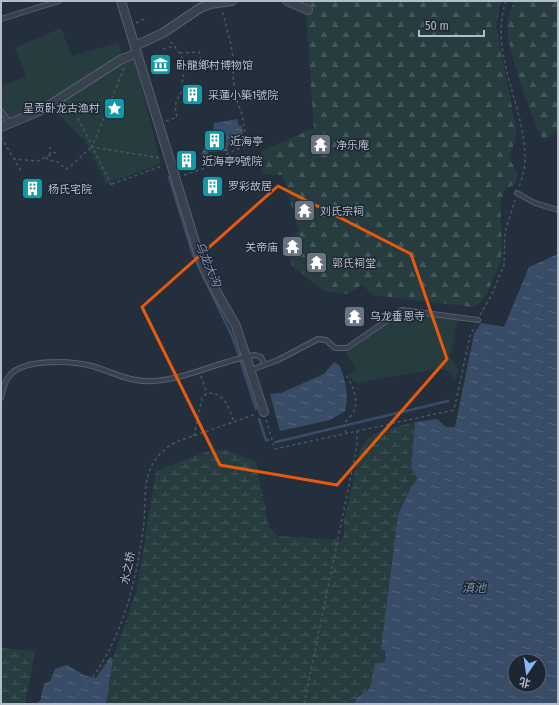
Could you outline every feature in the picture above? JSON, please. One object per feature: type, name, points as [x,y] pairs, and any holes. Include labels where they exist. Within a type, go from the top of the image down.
[{"type":"street","points":[[121,1],[133,52],[158,123],[198,252],[208,275],[236,326],[264,412]]},
{"type":"street","points":[[1,127],[42,110],[200,8],[232,1]]},
{"type":"street","points":[[289,1],[308,10]]},
{"type":"lane","points":[[1,19],[59,1]]},
{"type":"lane","points":[[1,111],[10,124]]},
{"type":"lane","points":[[518,193],[535,203],[558,210]]},
{"type":"lane","points":[[251,370],[318,340],[326,340],[335,348],[348,348],[402,310],[478,320]]},
{"type":"lane","points":[[1,398],[5,383],[13,371],[43,362],[92,366],[123,378],[137,380],[163,380],[200,372],[246,356],[258,355],[263,359],[265,365]]},
{"type":"path","points":[[264,412],[275,449],[454,410],[470,336],[502,270],[505,232],[525,169],[526,160],[520,126],[501,43],[500,21],[506,1]]},
{"type":"path","points":[[175,180],[185,174],[214,165],[222,156],[247,145],[242,114],[235,96],[233,75],[234,63],[230,40],[220,3]]},
{"type":"path","points":[[128,26],[147,18]]},
{"type":"path","points":[[158,123],[177,117],[175,111],[178,95],[183,90],[181,80],[184,70],[180,53],[163,33]]},
{"type":"path","points":[[163,49],[174,46]]},
{"type":"path","points":[[46,157],[48,160],[58,162],[66,169],[83,153],[92,147],[133,52]]},
{"type":"path","points":[[180,53],[199,52],[202,66],[184,70]]},
{"type":"path","points":[[66,94],[113,188]]},
{"type":"path","points":[[1,137],[21,171]]},
{"type":"path","points":[[50,147],[50,156]]},
{"type":"path","points":[[92,147],[168,159]]},
{"type":"path","points":[[13,159],[38,160],[50,156],[56,152]]},
{"type":"path","points":[[112,184],[162,166]]},
{"type":"path","points":[[200,372],[207,393]]},
{"type":"path","points":[[346,375],[355,390],[355,404],[350,417],[344,424],[346,433]]},
{"type":"path","points":[[207,393],[216,394],[226,402],[234,422]]},
{"type":"path","points":[[194,436],[202,398],[207,393]]},
{"type":"path","name":"水之桥","points":[[68,704],[84,689],[102,664],[114,642],[124,616],[141,546],[146,484],[151,467],[157,457],[165,448],[187,438],[264,412]]},
{"type":"path","points":[[304,704],[357,446],[357,430]]},
{"type":"highlighted area","points":[[278,186],[411,254],[447,359],[337,485],[220,465],[142,307]]},
{"type":"green space","points":[[305,1],[501,1],[496,26],[516,128],[515,140],[509,158],[518,174],[515,184],[505,189],[502,198],[502,254],[499,266],[486,295],[482,301],[473,307],[373,295],[362,285],[347,294],[324,291],[292,265],[281,240],[299,232],[283,175],[262,174],[262,151],[314,128]]},
{"type":"green space","points":[[514,1],[558,1],[558,130],[544,141],[527,101],[511,51],[507,22]]},
{"type":"green space","points":[[61,28],[72,56],[118,43],[123,56],[25,115],[10,118],[1,106],[1,86],[26,76],[15,48]]},
{"type":"green space","points":[[134,57],[161,164],[106,184],[85,141],[51,107]]},
{"type":"green space","points":[[405,312],[458,319],[450,356],[458,369],[456,379],[446,370],[437,369],[357,383],[347,375],[356,369],[346,354],[399,313]]},
{"type":"green space","points":[[415,422],[411,468],[417,479],[409,491],[398,515],[381,648],[385,650],[386,664],[375,663],[370,688],[356,699],[355,704],[106,704],[113,659],[137,589],[156,471],[211,450],[226,450],[256,462],[269,527],[278,536],[342,540],[344,535],[344,521],[360,450],[364,443],[376,433],[383,430]]},
{"type":"green space","points":[[1,648],[35,651],[25,704],[1,704]]},
{"type":"water","points":[[237,119],[239,126],[242,126],[244,142],[228,146],[228,151],[208,152],[209,162],[205,162],[202,154],[204,147],[225,148],[226,135],[213,135],[214,123]]},
{"type":"water","name":"滇池","points":[[558,254],[558,704],[355,704],[356,699],[370,688],[375,663],[386,663],[385,650],[381,648],[398,515],[409,491],[417,479],[411,468],[415,422],[437,419],[446,427],[455,427],[474,334],[481,323],[504,327],[529,267]]},
{"type":"water","points":[[334,362],[339,365],[345,382],[347,400],[345,411],[330,420],[280,431],[270,394],[281,393],[324,374]]},
{"type":"water","points":[[110,657],[113,659],[106,704],[34,704],[40,701],[44,684],[50,681],[55,669],[67,665],[84,675],[96,678]]},
{"type":"waterway","name":"乌龙大沟","points":[[169,177],[193,255],[231,334],[239,355]]},
{"type":"waterway","name":"乌龙大沟","points":[[241,362],[256,409]]},
{"type":"waterway","name":"乌龙大沟","points":[[276,442],[448,401]]},
{"type":"waterway","name":"乌龙大沟","points":[[259,419],[266,440],[268,440]]},
{"type":"place","name":"卧龍鄉村博物馆","points":[[160,65]]},
{"type":"place","name":"采蓮小築1號院","points":[[193,95]]},
{"type":"place","name":"呈贡卧龙古渔村","points":[[115,108]]},
{"type":"place","name":"近海亭","points":[[215,141]]},
{"type":"place","name":"净乐庵","points":[[321,145]]},
{"type":"place","name":"近海亭9號院","points":[[186,161]]},
{"type":"place","name":"罗彩故居","points":[[213,186]]},
{"type":"place","name":"杨氏宅院","points":[[33,189]]},
{"type":"place","name":"刘氏宗祠","points":[[305,211]]},
{"type":"place","name":"关帝庙","points":[[293,247]]},
{"type":"place","name":"郭氏祠堂","points":[[316,263]]},
{"type":"place","name":"乌龙垂恩寺","points":[[355,316]]}]
